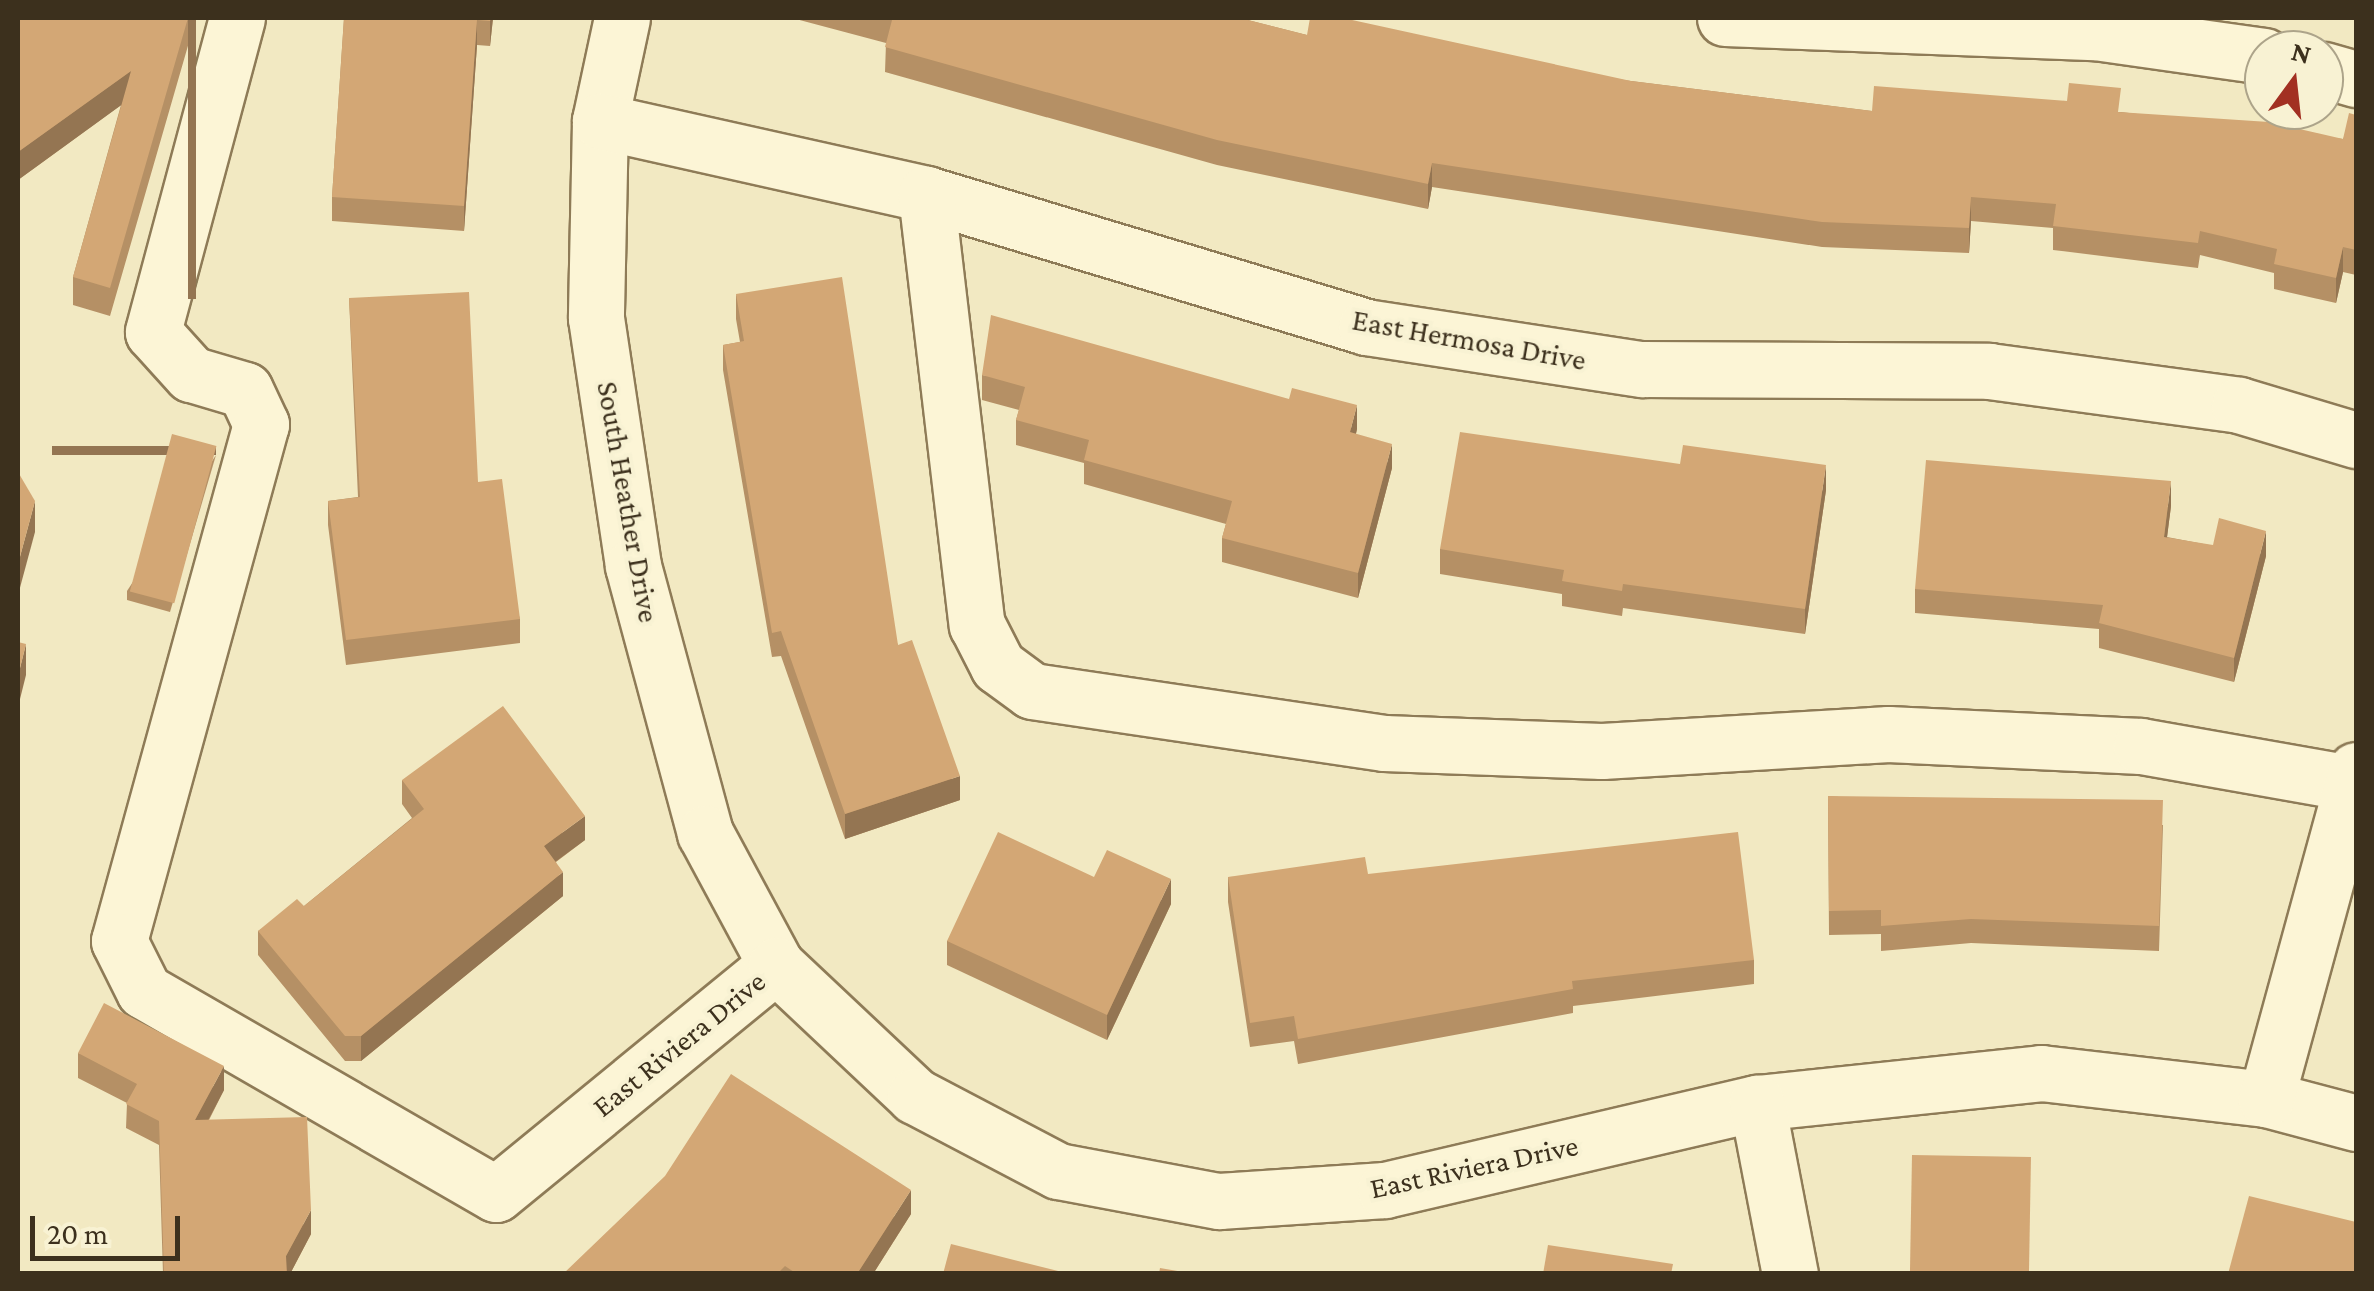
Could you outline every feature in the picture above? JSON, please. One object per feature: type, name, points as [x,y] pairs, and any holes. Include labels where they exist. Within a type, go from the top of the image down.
[{"type":"street","name":"East Riviera Drive","points":[[237,18],[153,332],[191,374],[244,390],[261,424],[119,941],[144,991],[496,1194],[776,964],[916,1096],[1058,1171],[1218,1201],[1384,1190],[1758,1104],[2041,1074],[2266,1099],[2356,1123]]},
{"type":"street","name":"South Heather Drive","points":[[622,18],[600,121],[596,318],[633,566],[705,834],[776,964]]},
{"type":"street","points":[[1725,18],[2095,32],[2244,53]]},
{"type":"street","name":"East Hermosa Drive","points":[[600,121],[926,194],[1366,326],[1642,369],[1988,371],[2239,405],[2356,440]]},
{"type":"street","points":[[926,194],[978,625],[998,666],[1032,691],[1384,743],[1602,751],[1888,734],[2141,746],[2355,779],[2266,1099]]},
{"type":"street","points":[[1758,1104],[1790,1274]]},
{"type":"building","points":[[18,18],[188,18],[110,288],[73,277],[131,71],[18,152]]},
{"type":"building","points":[[344,18],[491,18],[477,20],[464,206],[332,197]]},
{"type":"building","points":[[884,18],[1240,18],[1307,35],[1310,18],[1343,18],[1631,81],[1872,111],[1874,86],[2067,101],[2069,83],[2121,88],[2118,112],[2244,120],[2244,130],[2304,130],[2343,139],[2349,113],[2356,115],[2356,250],[2343,247],[2336,278],[2274,264],[2277,249],[2200,231],[2198,243],[2053,226],[2056,204],[1971,197],[1969,228],[1822,222],[1432,163],[1428,184],[1217,140],[885,47],[892,20]]},
{"type":"building","points":[[842,277],[898,645],[912,640],[960,776],[845,814],[781,631],[772,633],[723,345],[744,341],[736,294]]},
{"type":"building","points":[[469,292],[478,482],[502,479],[520,619],[346,640],[328,501],[360,497],[349,298]]},
{"type":"building","points":[[991,315],[1289,399],[1292,388],[1357,405],[1350,432],[1392,444],[1358,573],[1222,538],[1232,501],[1084,460],[1089,440],[1016,420],[1025,387],[982,375]]},
{"type":"building","points":[[1460,432],[1680,464],[1683,445],[1826,465],[1805,609],[1623,584],[1622,591],[1562,581],[1564,570],[1440,549]]},
{"type":"building","points":[[172,434],[216,446],[174,603],[130,591]]},
{"type":"building","points":[[1926,460],[2171,481],[2164,537],[2213,545],[2219,518],[2266,531],[2234,658],[2099,623],[2103,605],[1915,589]]},
{"type":"building","points":[[18,472],[35,501],[18,564]]},
{"type":"building","points":[[18,642],[26,644],[18,676]]},
{"type":"building","points":[[503,706],[585,816],[544,846],[563,872],[361,1036],[345,1036],[258,931],[297,899],[304,906],[424,809],[402,780]]},
{"type":"building","points":[[1828,796],[2163,800],[2159,926],[1971,919],[1881,926],[1881,910],[1829,911]]},
{"type":"building","points":[[998,832],[1094,877],[1107,850],[1171,879],[1107,1015],[947,941]]},
{"type":"building","points":[[1738,832],[1754,960],[1572,981],[1573,989],[1298,1039],[1294,1016],[1250,1023],[1228,877],[1365,857],[1368,874]]},
{"type":"building","points":[[104,1003],[224,1066],[195,1120],[307,1117],[311,1210],[286,1256],[287,1274],[164,1274],[159,1121],[126,1104],[137,1084],[78,1053]]},
{"type":"building","points":[[731,1074],[911,1190],[857,1274],[797,1274],[785,1266],[777,1274],[563,1274],[665,1176]]},
{"type":"building","points":[[1912,1155],[2031,1157],[2029,1274],[1910,1274]]},
{"type":"building","points":[[2249,1196],[2356,1222],[2356,1274],[2228,1274]]},
{"type":"building","points":[[951,1244],[1070,1274],[943,1274]]},
{"type":"building","points":[[1548,1245],[1673,1264],[1671,1274],[1543,1274]]},
{"type":"building","points":[[1160,1268],[1195,1274],[1159,1274]]}]
